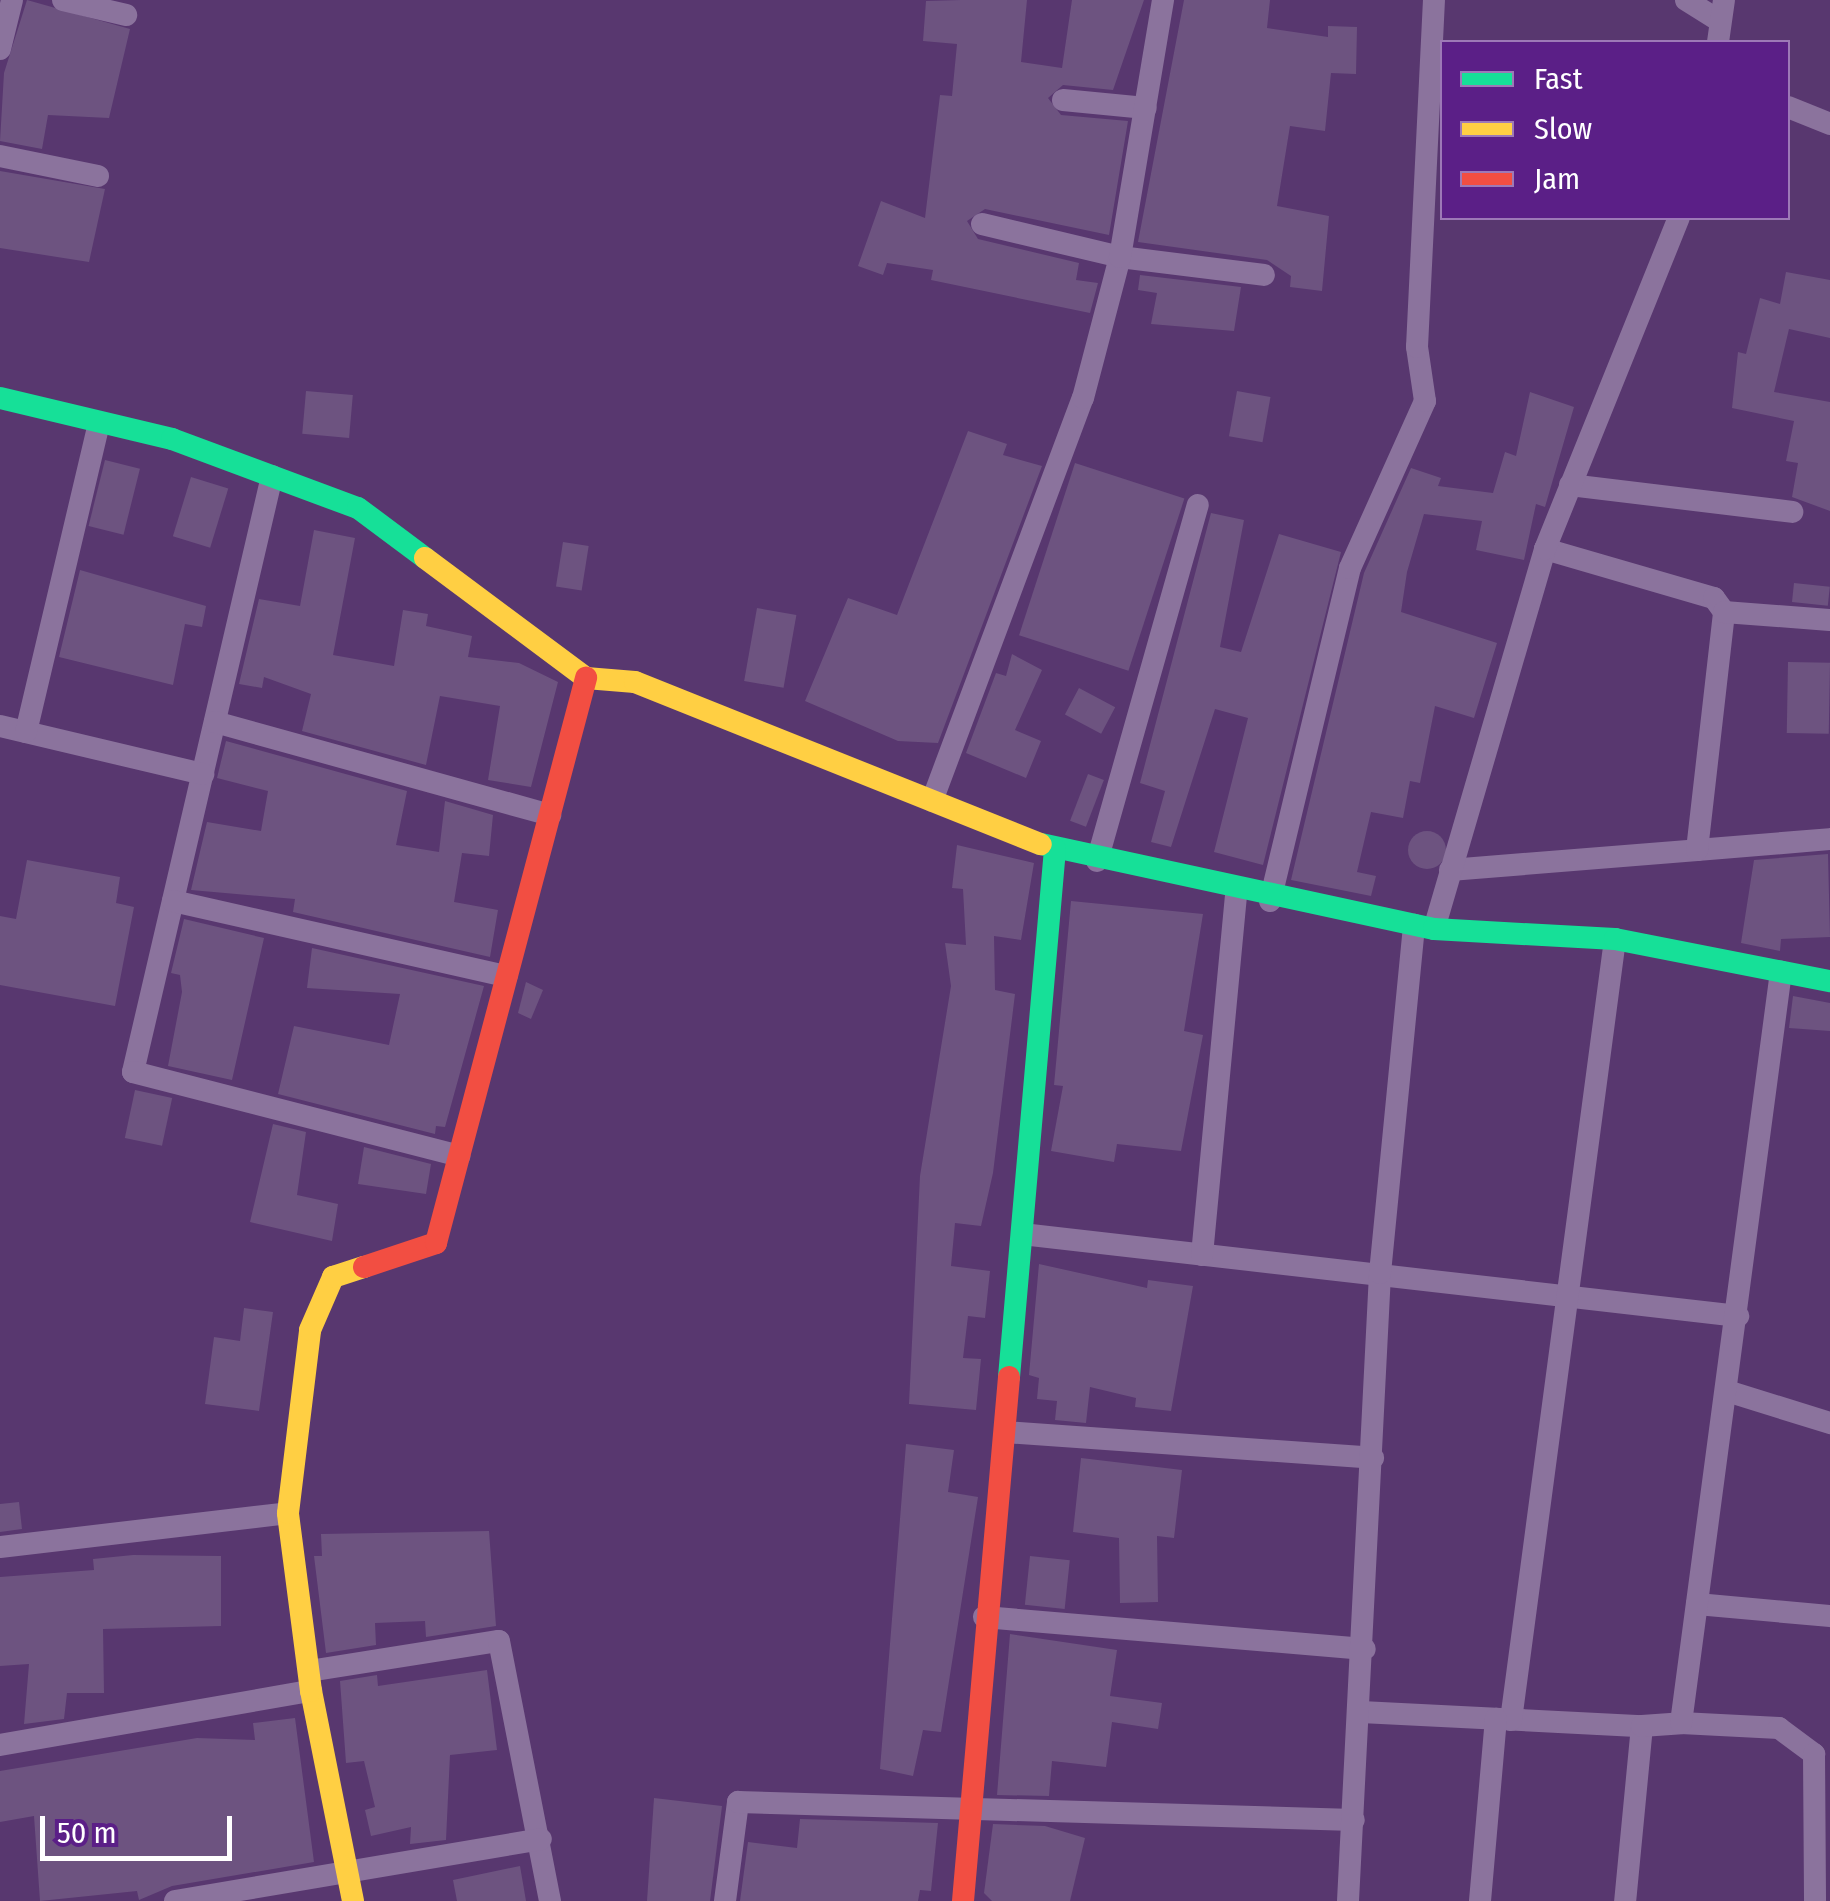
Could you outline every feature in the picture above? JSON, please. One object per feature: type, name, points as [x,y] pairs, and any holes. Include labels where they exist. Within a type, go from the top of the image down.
[{"type":"street","points":[[0,49],[12,0]]},
{"type":"street","points":[[62,0],[126,14]]},
{"type":"street","points":[[932,801],[1083,398],[1120,257],[1163,0]]},
{"type":"street","points":[[1270,900],[1350,568],[1426,401],[1417,332],[1434,0]]},
{"type":"street","points":[[1686,0],[1721,21]]},
{"type":"street","points":[[1063,100],[1146,108]]},
{"type":"street","points":[[1790,107],[1830,124]]},
{"type":"street","points":[[0,156],[98,176]]},
{"type":"street","points":[[1355,1900],[1354,1820],[1380,1274],[1424,927],[1450,870],[1546,549],[1678,220]]},
{"type":"street","points":[[982,224],[1120,257],[1264,275]]},
{"type":"street","points":[[0,398],[99,422],[272,476],[358,508],[586,678],[634,682],[1055,850],[1236,894],[1424,927],[1615,939],[1830,981]]},
{"type":"street","points":[[26,732],[99,422]]},
{"type":"street","points":[[272,476],[134,1072],[459,1156]]},
{"type":"street","points":[[1570,485],[1792,512]]},
{"type":"street","points":[[1097,861],[1198,505]]},
{"type":"street","points":[[1546,549],[1714,598],[1724,612],[1697,850]]},
{"type":"street","points":[[1724,612],[1830,620]]},
{"type":"street","points":[[353,1901],[310,1681],[288,1513],[310,1330],[333,1276],[436,1243],[586,678]]},
{"type":"street","points":[[215,722],[550,815]]},
{"type":"street","points":[[0,726],[203,774]]},
{"type":"street","points":[[1450,870],[1830,838]]},
{"type":"street","points":[[963,1901],[984,1617],[1005,1432],[1055,850]]},
{"type":"street","points":[[1202,1255],[1236,894]]},
{"type":"street","points":[[173,900],[507,976]]},
{"type":"street","points":[[1480,1901],[1569,1296],[1615,939]]},
{"type":"street","points":[[1681,1722],[1781,972]]},
{"type":"street","points":[[1022,1234],[1738,1316]]},
{"type":"street","points":[[1727,1391],[1830,1423]]},
{"type":"street","points":[[1005,1432],[1373,1458]]},
{"type":"street","points":[[0,1547],[288,1513]]},
{"type":"street","points":[[1698,1604],[1830,1616]]},
{"type":"street","points":[[984,1617],[1365,1649]]},
{"type":"street","points":[[0,1745],[499,1640],[542,1839],[550,1901]]},
{"type":"street","points":[[1361,1712],[1642,1726],[1681,1722],[1779,1728],[1814,1754],[1815,1901]]},
{"type":"street","points":[[1625,1901],[1642,1726]]},
{"type":"street","points":[[725,1901],[738,1802],[1354,1820]]},
{"type":"street","points":[[175,1901],[542,1839]]},
{"type":"building","points":[[27,0],[130,29],[109,118],[48,115],[42,149],[0,141],[4,73]]},
{"type":"building","points":[[1027,0],[1021,62],[1062,68],[1072,0],[1144,0],[1113,90],[1063,85],[1048,98],[1061,115],[1128,121],[1109,235],[985,209],[967,221],[978,239],[1079,263],[1076,280],[1098,283],[1090,313],[931,280],[933,270],[887,263],[883,275],[858,266],[881,201],[925,218],[940,95],[952,96],[957,44],[923,41],[926,1]]},
{"type":"building","points":[[1184,0],[1270,0],[1267,28],[1328,37],[1328,26],[1357,27],[1356,74],[1331,73],[1325,131],[1290,126],[1277,206],[1329,216],[1322,291],[1290,287],[1291,276],[1267,260],[1138,242]]},
{"type":"building","points":[[0,171],[105,189],[89,262],[0,248]]},
{"type":"building","points":[[1786,272],[1830,280],[1830,338],[1789,329],[1774,392],[1830,402],[1830,511],[1792,497],[1798,463],[1786,461],[1794,421],[1732,408],[1738,352],[1746,354],[1760,298],[1780,304]]},
{"type":"building","points":[[1140,275],[1241,287],[1234,331],[1151,324],[1157,293],[1138,290]]},
{"type":"building","points":[[306,391],[353,395],[349,438],[302,434]]},
{"type":"building","points":[[1237,391],[1270,397],[1262,442],[1229,436]]},
{"type":"building","points":[[1530,392],[1574,407],[1545,507],[1536,504],[1524,560],[1476,550],[1482,521],[1424,514],[1407,572],[1401,612],[1497,643],[1474,718],[1435,706],[1420,783],[1410,781],[1403,818],[1371,812],[1357,872],[1376,876],[1371,896],[1291,880],[1364,573],[1411,468],[1441,478],[1438,486],[1493,493],[1505,452],[1516,456]]},
{"type":"building","points":[[968,431],[1007,444],[1003,455],[1042,466],[938,743],[898,741],[805,701],[848,598],[897,615]]},
{"type":"building","points":[[105,460],[140,469],[123,535],[89,526]]},
{"type":"building","points":[[1075,463],[1184,499],[1128,671],[1019,635]]},
{"type":"building","points":[[191,477],[228,488],[210,548],[173,536]]},
{"type":"building","points":[[1211,513],[1244,520],[1220,647],[1241,652],[1279,534],[1341,552],[1263,865],[1214,852],[1248,718],[1215,709],[1171,847],[1151,842],[1165,791],[1140,783]]},
{"type":"building","points":[[314,530],[355,538],[333,655],[394,666],[403,610],[428,614],[426,626],[472,636],[468,657],[519,663],[558,682],[531,787],[488,780],[500,706],[440,696],[426,765],[302,731],[311,694],[264,677],[262,688],[239,684],[259,599],[300,606]]},
{"type":"building","points":[[563,542],[589,546],[582,591],[556,586]]},
{"type":"building","points":[[80,570],[206,606],[202,627],[185,624],[173,685],[59,657]]},
{"type":"building","points":[[1794,583],[1830,587],[1828,606],[1792,602]]},
{"type":"building","points":[[757,608],[796,615],[784,688],[744,681]]},
{"type":"building","points":[[1012,654],[1042,670],[1015,730],[1041,741],[1026,778],[966,753],[996,673],[1006,676]]},
{"type":"building","points":[[1788,662],[1830,663],[1829,734],[1787,733]]},
{"type":"building","points":[[1079,688],[1115,707],[1101,734],[1065,714]]},
{"type":"building","points":[[226,741],[407,791],[396,845],[439,852],[445,801],[493,815],[489,856],[462,853],[454,902],[498,910],[490,957],[293,912],[295,899],[191,890],[207,822],[261,831],[268,791],[217,778]]},
{"type":"building","points":[[1088,774],[1104,780],[1086,827],[1070,821]]},
{"type":"building","points":[[1427,831],[1440,837],[1446,850],[1440,863],[1427,869],[1414,863],[1408,850],[1414,837]]},
{"type":"building","points":[[957,845],[1034,863],[1021,940],[994,936],[995,990],[1015,994],[993,1173],[981,1226],[955,1223],[951,1266],[990,1271],[985,1318],[968,1316],[963,1358],[981,1359],[976,1410],[909,1404],[920,1176],[951,986],[945,943],[966,945],[963,889],[952,888]]},
{"type":"building","points":[[1828,854],[1830,937],[1781,939],[1780,951],[1741,943],[1754,860]]},
{"type":"building","points":[[27,860],[120,877],[116,903],[134,907],[115,1006],[0,985],[0,916],[16,919]]},
{"type":"building","points":[[1071,901],[1203,914],[1184,1031],[1203,1035],[1181,1151],[1117,1144],[1114,1162],[1051,1151],[1063,1086],[1054,1085]]},
{"type":"building","points":[[184,919],[264,938],[232,1080],[168,1066],[182,992],[180,975],[171,973]]},
{"type":"building","points":[[312,948],[484,986],[445,1127],[436,1126],[435,1134],[278,1094],[294,1026],[389,1045],[400,994],[307,988]]},
{"type":"building","points":[[526,982],[543,990],[531,1019],[518,1013]]},
{"type":"building","points":[[1793,996],[1830,1003],[1830,1031],[1789,1028]]},
{"type":"building","points":[[135,1090],[172,1098],[162,1146],[125,1138]]},
{"type":"building","points":[[273,1124],[306,1132],[297,1195],[338,1204],[332,1241],[250,1222]]},
{"type":"building","points":[[364,1147],[431,1164],[426,1194],[358,1184]]},
{"type":"building","points":[[1039,1264],[1147,1288],[1148,1280],[1193,1286],[1171,1411],[1135,1407],[1136,1398],[1090,1387],[1086,1423],[1055,1420],[1057,1401],[1037,1399],[1039,1378],[1029,1375]]},
{"type":"building","points":[[244,1308],[273,1312],[259,1411],[205,1404],[214,1337],[240,1341]]},
{"type":"building","points":[[906,1444],[954,1450],[948,1492],[978,1497],[941,1732],[923,1730],[913,1776],[880,1769]]},
{"type":"building","points":[[1081,1458],[1182,1470],[1174,1538],[1157,1536],[1158,1602],[1120,1603],[1119,1538],[1073,1532]]},
{"type":"building","points":[[19,1502],[22,1529],[0,1532],[0,1504]]},
{"type":"building","points":[[489,1531],[496,1626],[426,1637],[425,1621],[375,1623],[376,1645],[326,1653],[314,1556],[322,1556],[321,1534]]},
{"type":"building","points":[[133,1555],[221,1556],[221,1626],[103,1629],[104,1693],[67,1693],[64,1719],[24,1724],[29,1664],[0,1666],[0,1577],[94,1570],[93,1559]]},
{"type":"building","points":[[1030,1556],[1070,1560],[1065,1609],[1025,1605]]},
{"type":"building","points":[[1010,1634],[1117,1650],[1110,1696],[1162,1703],[1158,1729],[1112,1722],[1106,1767],[1052,1761],[1049,1796],[997,1795]]},
{"type":"building","points":[[487,1670],[497,1750],[450,1755],[446,1840],[410,1844],[411,1827],[371,1836],[365,1810],[375,1807],[364,1761],[346,1763],[340,1681],[377,1675],[378,1686]]},
{"type":"building","points":[[295,1718],[314,1862],[172,1886],[139,1900],[137,1891],[40,1901],[34,1816],[0,1822],[0,1771],[197,1738],[255,1740],[253,1723]]},
{"type":"building","points":[[654,1798],[722,1806],[710,1901],[647,1901]]},
{"type":"building","points":[[800,1819],[938,1823],[931,1891],[920,1890],[918,1901],[740,1901],[748,1842],[797,1848]]},
{"type":"building","points":[[993,1824],[1045,1826],[1085,1838],[1070,1901],[992,1901],[984,1893]]},
{"type":"building","points":[[520,1866],[526,1901],[457,1901],[453,1880]]},
{"type":"traffic: fast","points":[[0,398],[172,439],[358,508],[425,558]]},
{"type":"traffic: fast","points":[[1041,844],[1434,929],[1615,939],[1830,981]]},
{"type":"traffic: fast","points":[[1009,1377],[1055,849]]},
{"type":"traffic: slow","points":[[425,558],[586,678],[635,682],[1041,844]]},
{"type":"traffic: slow","points":[[353,1901],[311,1691],[288,1513],[310,1330],[333,1277],[364,1267]]},
{"type":"traffic: jam","points":[[364,1267],[436,1243],[586,678]]},
{"type":"traffic: jam","points":[[963,1901],[1009,1377]]}]
